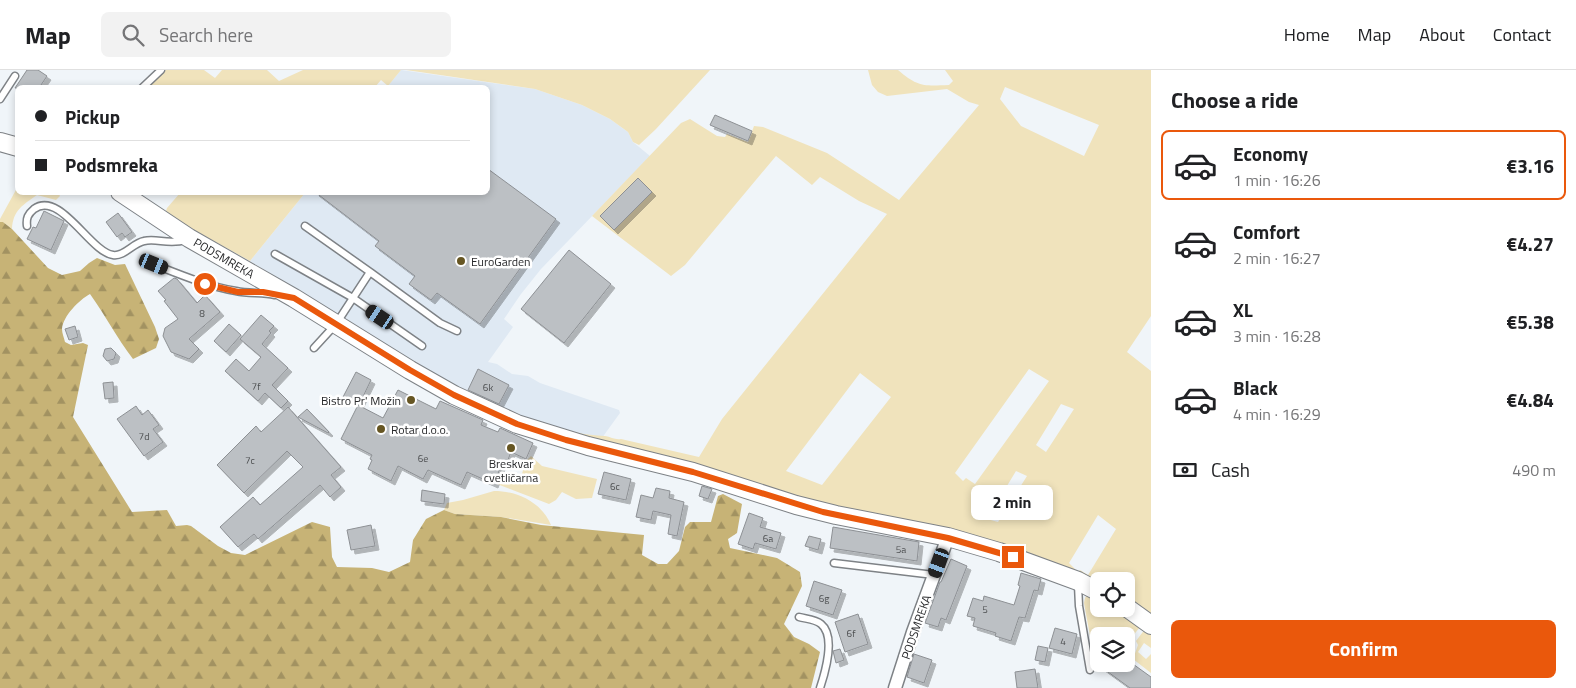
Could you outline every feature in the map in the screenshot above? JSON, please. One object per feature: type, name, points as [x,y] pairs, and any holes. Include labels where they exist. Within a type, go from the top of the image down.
[{"type":"street","points":[[0,142],[15,146]]},
{"type":"street","name":"PODSMREKA","points":[[124,195],[189,238],[294,298],[410,370],[446,391],[517,424],[588,446],[693,472],[804,507],[948,538],[999,552],[1078,581],[1090,587]]},
{"type":"street","name":"PODSMREKA","points":[[895,688],[948,538]]},
{"type":"street","points":[[1135,613],[1151,625]]},
{"type":"lane","points":[[145,85],[162,70]]},
{"type":"lane","points":[[0,99],[14,76]]},
{"type":"lane","points":[[27,226],[26,219],[30,212],[38,206],[47,206],[65,215],[100,249],[113,255],[120,255],[142,241],[178,242],[189,238]]},
{"type":"lane","points":[[305,226],[440,323],[457,331]]},
{"type":"lane","points":[[275,254],[353,298],[422,346]]},
{"type":"lane","points":[[154,264],[195,281],[238,292],[263,292],[294,298]]},
{"type":"lane","points":[[314,348],[336,324],[370,272]]},
{"type":"lane","points":[[834,563],[934,576]]},
{"type":"lane","points":[[1078,581],[1079,606],[1090,670]]},
{"type":"lane","points":[[799,617],[824,626],[828,636],[826,668],[820,688]]},
{"type":"shaded area","points":[[166,70],[204,70],[215,78],[222,70],[267,70],[279,81],[303,70],[401,70],[389,85],[381,80],[377,85],[148,85]]},
{"type":"shaded area","points":[[401,70],[535,89],[582,105],[610,119],[628,132],[633,142],[650,156],[541,269],[521,294],[504,319],[513,327],[488,362],[497,364],[512,374],[528,376],[540,383],[619,410],[620,413],[599,442],[501,415],[250,261],[303,195],[490,195],[490,85],[389,85]]},
{"type":"shaded area","points":[[406,70],[710,70],[639,145],[633,142],[628,132],[610,119],[582,105],[535,89]]},
{"type":"shaded area","points":[[868,70],[898,70],[911,80],[921,84],[949,85],[953,81],[945,70],[1151,70],[1151,316],[1127,352],[1151,371],[1151,616],[1135,605],[1135,572],[1090,572],[1090,580],[575,435],[575,432],[605,436],[699,457],[722,419],[887,214],[859,201],[820,177],[812,185],[776,156],[685,265],[671,276],[592,216],[681,123],[690,119],[717,136],[725,137],[727,134],[748,142],[754,126],[763,127],[827,153],[899,200],[979,105],[969,102],[947,89],[887,96],[878,92],[872,85]],"holes":[[[1005,87],[1099,125],[1084,156],[1021,126],[1000,99]],[[1029,369],[1049,381],[975,484],[966,478],[963,481],[955,473]],[[860,373],[891,397],[822,485],[786,471]],[[1061,404],[1074,409],[1046,452],[1036,445]],[[1016,471],[1027,476],[998,522],[987,519]],[[1098,515],[1116,529],[1088,575],[1080,570],[1078,572],[1069,563]]]},
{"type":"shaded area","points":[[15,192],[15,195],[37,195],[23,205],[14,217],[12,229],[3,222],[0,222]]},
{"type":"shaded area","points":[[37,195],[59,195],[56,200]]},
{"type":"shaded area","points":[[178,195],[303,195],[250,261],[165,214],[167,208]]},
{"type":"shaded area","points":[[531,456],[542,466],[597,479],[592,498],[576,499],[562,492],[556,500],[549,504],[497,484],[502,475],[520,480],[526,461]]},
{"type":"shaded area","points":[[494,491],[512,493],[528,500],[542,510],[551,525],[501,517],[455,514],[444,510],[447,503]]},
{"type":"shaded area","points":[[1088,593],[1090,594],[1090,617],[1126,617],[1140,627],[1135,633],[1135,627],[1090,627],[1090,636],[1084,603]]},
{"type":"shaded area","points":[[1145,629],[1151,633],[1151,648],[1144,643],[1138,652],[1146,659],[1151,654],[1151,673],[1135,661],[1138,645],[1136,641]]},
{"type":"green space","points":[[0,222],[3,222],[12,229],[48,268],[62,275],[80,271],[97,258],[115,265],[125,264],[155,327],[159,339],[156,348],[133,359],[90,294],[72,309],[65,319],[62,329],[65,342],[71,345],[83,343],[88,345],[73,417],[132,512],[167,510],[176,526],[191,526],[231,553],[245,555],[312,522],[330,527],[332,557],[337,567],[372,568],[389,572],[410,562],[413,540],[426,519],[444,510],[455,514],[501,517],[541,525],[644,535],[642,555],[658,564],[667,564],[679,551],[685,527],[690,522],[711,522],[718,496],[723,494],[742,504],[737,533],[728,539],[730,548],[777,558],[800,572],[802,586],[784,624],[794,637],[820,652],[811,688],[0,688]]},
{"type":"building","points":[[27,70],[38,70],[47,76],[41,85],[17,85]]},
{"type":"building","points":[[715,115],[752,131],[748,141],[710,125]]},
{"type":"building","name":"EuroGarden","points":[[490,170],[556,219],[480,324],[437,293],[431,300],[409,284],[415,276],[375,246],[379,241],[319,195],[490,195]]},
{"type":"building","points":[[638,178],[652,192],[614,230],[600,216]]},
{"type":"building","points":[[44,211],[64,221],[51,250],[27,239],[33,227],[36,228]]},
{"type":"building","points":[[118,213],[132,232],[125,237],[122,233],[117,237],[106,222]]},
{"type":"building","points":[[569,250],[611,284],[564,343],[521,309]]},
{"type":"building","points":[[174,278],[177,279],[197,303],[205,295],[220,312],[189,339],[199,349],[189,359],[171,352],[163,336],[165,328],[178,319],[158,291]]},
{"type":"building","points":[[261,315],[274,326],[262,344],[288,368],[272,385],[288,401],[281,408],[265,393],[258,401],[225,371],[236,359],[249,371],[261,357],[240,339]]},
{"type":"building","points":[[229,324],[241,335],[226,352],[214,341]]},
{"type":"building","points":[[75,326],[78,337],[69,340],[65,329]]},
{"type":"building","points":[[111,348],[116,353],[114,359],[107,361],[103,356],[105,349]]},
{"type":"building","points":[[478,369],[509,385],[499,404],[468,390]]},
{"type":"building","points":[[356,372],[371,380],[359,405],[343,397]]},
{"type":"building","points":[[113,382],[114,398],[105,399],[103,383]]},
{"type":"building","points":[[398,390],[436,409],[440,401],[483,420],[481,425],[498,432],[500,428],[533,443],[526,459],[511,452],[506,465],[502,463],[494,484],[467,472],[461,485],[428,470],[423,479],[398,466],[391,481],[368,469],[372,455],[341,439],[358,405],[383,418]]},
{"type":"building","points":[[136,406],[142,415],[148,410],[159,425],[153,429],[163,442],[144,456],[117,419]]},
{"type":"building","points":[[288,407],[341,467],[331,475],[341,487],[330,497],[320,485],[258,539],[254,534],[238,547],[220,527],[253,497],[260,505],[303,467],[287,451],[244,493],[217,465],[256,426],[261,432]]},
{"type":"building","points":[[307,409],[329,432],[328,433],[298,417]]},
{"type":"building","points":[[604,472],[631,479],[626,500],[598,494]]},
{"type":"building","points":[[702,486],[712,489],[708,499],[699,496]]},
{"type":"building","points":[[656,488],[670,491],[669,498],[684,502],[677,536],[668,534],[671,515],[653,511],[651,520],[636,517],[641,495],[653,498]]},
{"type":"building","points":[[422,490],[445,494],[444,504],[421,501]]},
{"type":"building","points":[[749,513],[763,518],[760,527],[781,533],[776,549],[755,543],[753,549],[738,544]]},
{"type":"building","points":[[371,525],[375,546],[351,550],[347,530]]},
{"type":"building","points":[[833,527],[919,542],[917,561],[830,548]]},
{"type":"building","points":[[809,536],[821,539],[818,550],[805,546]]},
{"type":"building","points":[[951,559],[967,566],[946,620],[941,618],[938,627],[925,623],[940,582]]},
{"type":"building","points":[[1021,573],[1041,579],[1038,591],[1034,590],[1025,618],[1019,617],[1011,641],[995,636],[996,633],[973,626],[975,618],[967,616],[973,598],[983,601],[984,596],[1014,605],[1020,586],[1018,585]]},
{"type":"building","points":[[814,581],[842,590],[833,615],[806,606]]},
{"type":"building","points":[[858,614],[868,644],[845,652],[835,622]]},
{"type":"building","points":[[1055,628],[1077,634],[1072,654],[1049,648]]},
{"type":"building","points":[[1038,646],[1048,648],[1045,662],[1035,660]]},
{"type":"building","points":[[840,649],[844,660],[836,663],[833,651]]},
{"type":"building","points":[[914,654],[932,660],[924,683],[907,677]]},
{"type":"building","points":[[1135,665],[1151,677],[1151,688],[1130,688],[1108,672],[1135,672]]},
{"type":"building","points":[[1035,669],[1038,688],[1017,688],[1015,672]]},
{"type":"place","name":"EuroGarden","points":[[461,261]]},
{"type":"place","name":"Bistro Pr' Možin","points":[[411,400]]},
{"type":"place","name":"Rotar d.o.o.","points":[[381,429]]},
{"type":"place","name":"Breskvar cvetličarna","points":[[511,448]]},
{"type":"route","points":[[205,284],[238,292],[263,292],[294,298],[454,395],[517,424],[566,440],[693,472],[796,505],[948,538],[1013,557]]}]
